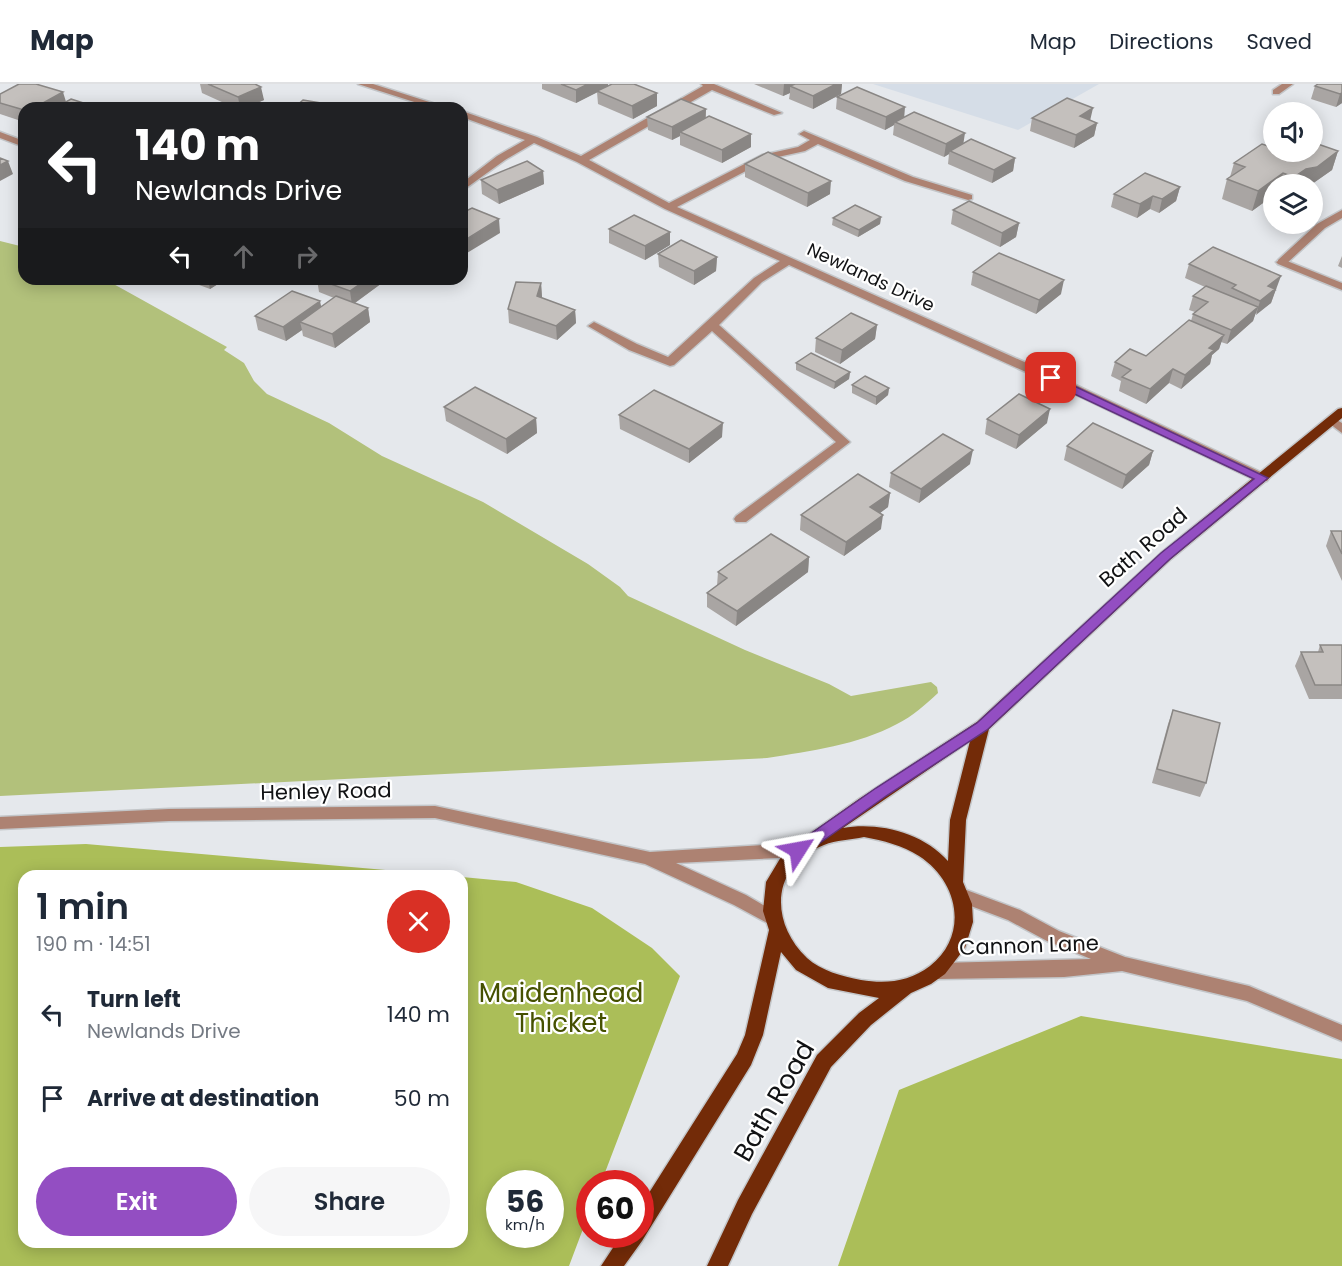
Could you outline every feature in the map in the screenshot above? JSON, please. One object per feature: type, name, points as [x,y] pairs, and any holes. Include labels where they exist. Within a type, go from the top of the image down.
[{"type":"main road","name":"Bath Road","points":[[805,846],[865,803],[982,726],[1166,556],[1262,478],[1339,421]]},
{"type":"main road","points":[[958,888],[932,856],[900,838],[882,833],[846,832],[805,846],[778,873],[770,902],[774,925],[787,950],[801,965],[819,977],[840,986],[863,990],[886,990],[908,986],[938,971],[949,961],[962,936],[964,908],[958,888],[958,820],[982,726]]},
{"type":"main road","name":"Bath Road","points":[[654,1204],[744,1059],[756,1026],[774,925]]},
{"type":"main road","name":"Bath Road","points":[[717,1266],[760,1178],[824,1061],[865,1019],[908,986]]},
{"type":"main road","points":[[611,1266],[624,1248]]},
{"type":"street","points":[[363,84],[414,102]]},
{"type":"street","points":[[1276,92],[1288,84]]},
{"type":"street","points":[[581,160],[709,85],[777,113]]},
{"type":"street","name":"Newlands Drive","points":[[468,116],[532,139],[581,160],[669,207],[1072,388],[1262,478]]},
{"type":"street","points":[[804,134],[909,179],[968,197]]},
{"type":"street","points":[[0,135],[18,142]]},
{"type":"street","points":[[468,183],[501,158],[532,139]]},
{"type":"street","points":[[669,207],[766,157],[801,149],[818,140]]},
{"type":"street","points":[[1342,213],[1321,226],[1282,262],[1342,287]]},
{"type":"street","points":[[594,326],[633,347],[670,362],[758,280],[790,260]]},
{"type":"street","points":[[712,325],[844,442],[741,519]]},
{"type":"street","name":"Henley Road","points":[[0,824],[169,815],[435,812],[648,858],[740,900],[774,925]]},
{"type":"street","name":"Henley Road","points":[[648,858],[805,846]]},
{"type":"street","name":"Cannon Lane","points":[[958,888],[1053,936],[1123,964],[1249,994],[1342,1033]]},
{"type":"street","name":"Cannon Lane","points":[[938,971],[1064,969],[1123,964]]},
{"type":"shaded area","points":[[873,84],[1099,84],[1018,130]]},
{"type":"green space","points":[[0,241],[18,246],[18,285],[115,285],[227,347],[224,350],[244,363],[254,381],[267,394],[329,423],[382,456],[483,502],[588,564],[620,587],[628,596],[745,650],[829,684],[851,696],[931,682],[937,687],[938,693],[908,718],[882,731],[834,746],[767,758],[0,796]]},
{"type":"green space","name":"Maidenhead Thicket","points":[[86,844],[385,870],[18,870],[18,1248],[468,1248],[468,878],[516,882],[592,908],[652,948],[680,976],[606,1170],[576,1170],[576,1247],[569,1266],[0,1266],[0,847]]},
{"type":"green space","points":[[1081,1016],[1342,1059],[1342,1266],[838,1266],[899,1090]]},
{"type":"building","points":[[19,84],[36,84],[63,92],[45,102],[18,102],[18,108],[0,103],[0,94]]},
{"type":"building","points":[[208,84],[255,84],[261,87],[238,97]]},
{"type":"building","points":[[561,84],[588,84],[576,90]]},
{"type":"building","points":[[612,84],[634,84],[657,93],[632,106],[597,91]]},
{"type":"building","points":[[836,84],[813,96],[790,86]]},
{"type":"building","points":[[1342,84],[1342,93],[1315,86]]},
{"type":"building","points":[[857,87],[905,107],[886,117],[837,97]]},
{"type":"building","points":[[1067,98],[1093,108],[1080,116],[1097,123],[1076,135],[1032,118]]},
{"type":"building","points":[[681,99],[706,109],[672,127],[647,117]]},
{"type":"building","points":[[914,112],[965,133],[946,144],[895,122]]},
{"type":"building","points":[[709,116],[751,134],[722,150],[680,132]]},
{"type":"building","points":[[971,139],[1015,158],[994,170],[950,151]]},
{"type":"building","points":[[1262,144],[1263,162],[1323,162],[1323,146],[1338,151],[1317,167],[1306,169],[1298,174],[1263,174],[1263,187],[1258,191],[1227,179],[1245,167],[1234,163]]},
{"type":"building","points":[[768,152],[831,181],[808,193],[745,164]]},
{"type":"building","points":[[0,158],[8,161],[0,165]]},
{"type":"building","points":[[527,161],[543,171],[497,190],[481,180]]},
{"type":"building","points":[[1145,173],[1180,187],[1162,199],[1153,196],[1140,204],[1114,194]]},
{"type":"building","points":[[969,201],[1019,223],[1002,233],[953,210]]},
{"type":"building","points":[[855,205],[881,217],[859,230],[833,218]]},
{"type":"building","points":[[472,208],[499,219],[468,238],[468,210]]},
{"type":"building","points":[[634,215],[670,232],[645,246],[609,229]]},
{"type":"building","points":[[681,240],[717,257],[694,271],[658,254]]},
{"type":"building","points":[[1213,247],[1281,276],[1268,286],[1275,289],[1260,301],[1232,288],[1236,285],[1189,264]]},
{"type":"building","points":[[999,253],[1064,280],[1039,300],[973,272]]},
{"type":"building","points":[[516,282],[541,283],[537,296],[575,310],[556,326],[508,309]]},
{"type":"building","points":[[334,285],[358,285],[350,291]]},
{"type":"building","points":[[1206,286],[1258,307],[1231,330],[1193,314],[1208,302],[1193,296]]},
{"type":"building","points":[[292,291],[320,301],[283,327],[255,316]]},
{"type":"building","points":[[336,296],[368,308],[332,334],[300,322]]},
{"type":"building","points":[[851,313],[877,325],[842,350],[816,338]]},
{"type":"building","points":[[1189,320],[1224,335],[1209,348],[1214,350],[1185,375],[1173,369],[1150,389],[1122,377],[1131,370],[1115,362],[1130,349],[1146,356]]},
{"type":"building","points":[[811,353],[850,372],[835,382],[796,363]]},
{"type":"building","points":[[865,376],[889,388],[876,397],[852,385]]},
{"type":"building","points":[[475,387],[536,418],[506,439],[444,407]]},
{"type":"building","points":[[654,390],[723,423],[689,449],[619,415]]},
{"type":"building","points":[[1019,394],[1050,409],[1019,435],[987,419]]},
{"type":"building","points":[[1093,423],[1153,451],[1126,475],[1067,446]]},
{"type":"building","points":[[943,434],[973,450],[921,489],[891,473]]},
{"type":"building","points":[[858,474],[890,493],[870,507],[883,515],[846,542],[801,515]]},
{"type":"building","points":[[1331,531],[1342,531],[1342,554]]},
{"type":"building","points":[[771,534],[809,557],[737,611],[707,593],[727,578],[718,572]]},
{"type":"building","points":[[1320,645],[1342,645],[1342,685],[1315,685],[1301,652],[1323,652]]},
{"type":"building","points":[[1173,710],[1220,723],[1206,783],[1157,769]]},
{"type":"route","points":[[798,850],[929,759],[982,726],[1166,556],[1262,478],[1051,378]]}]
